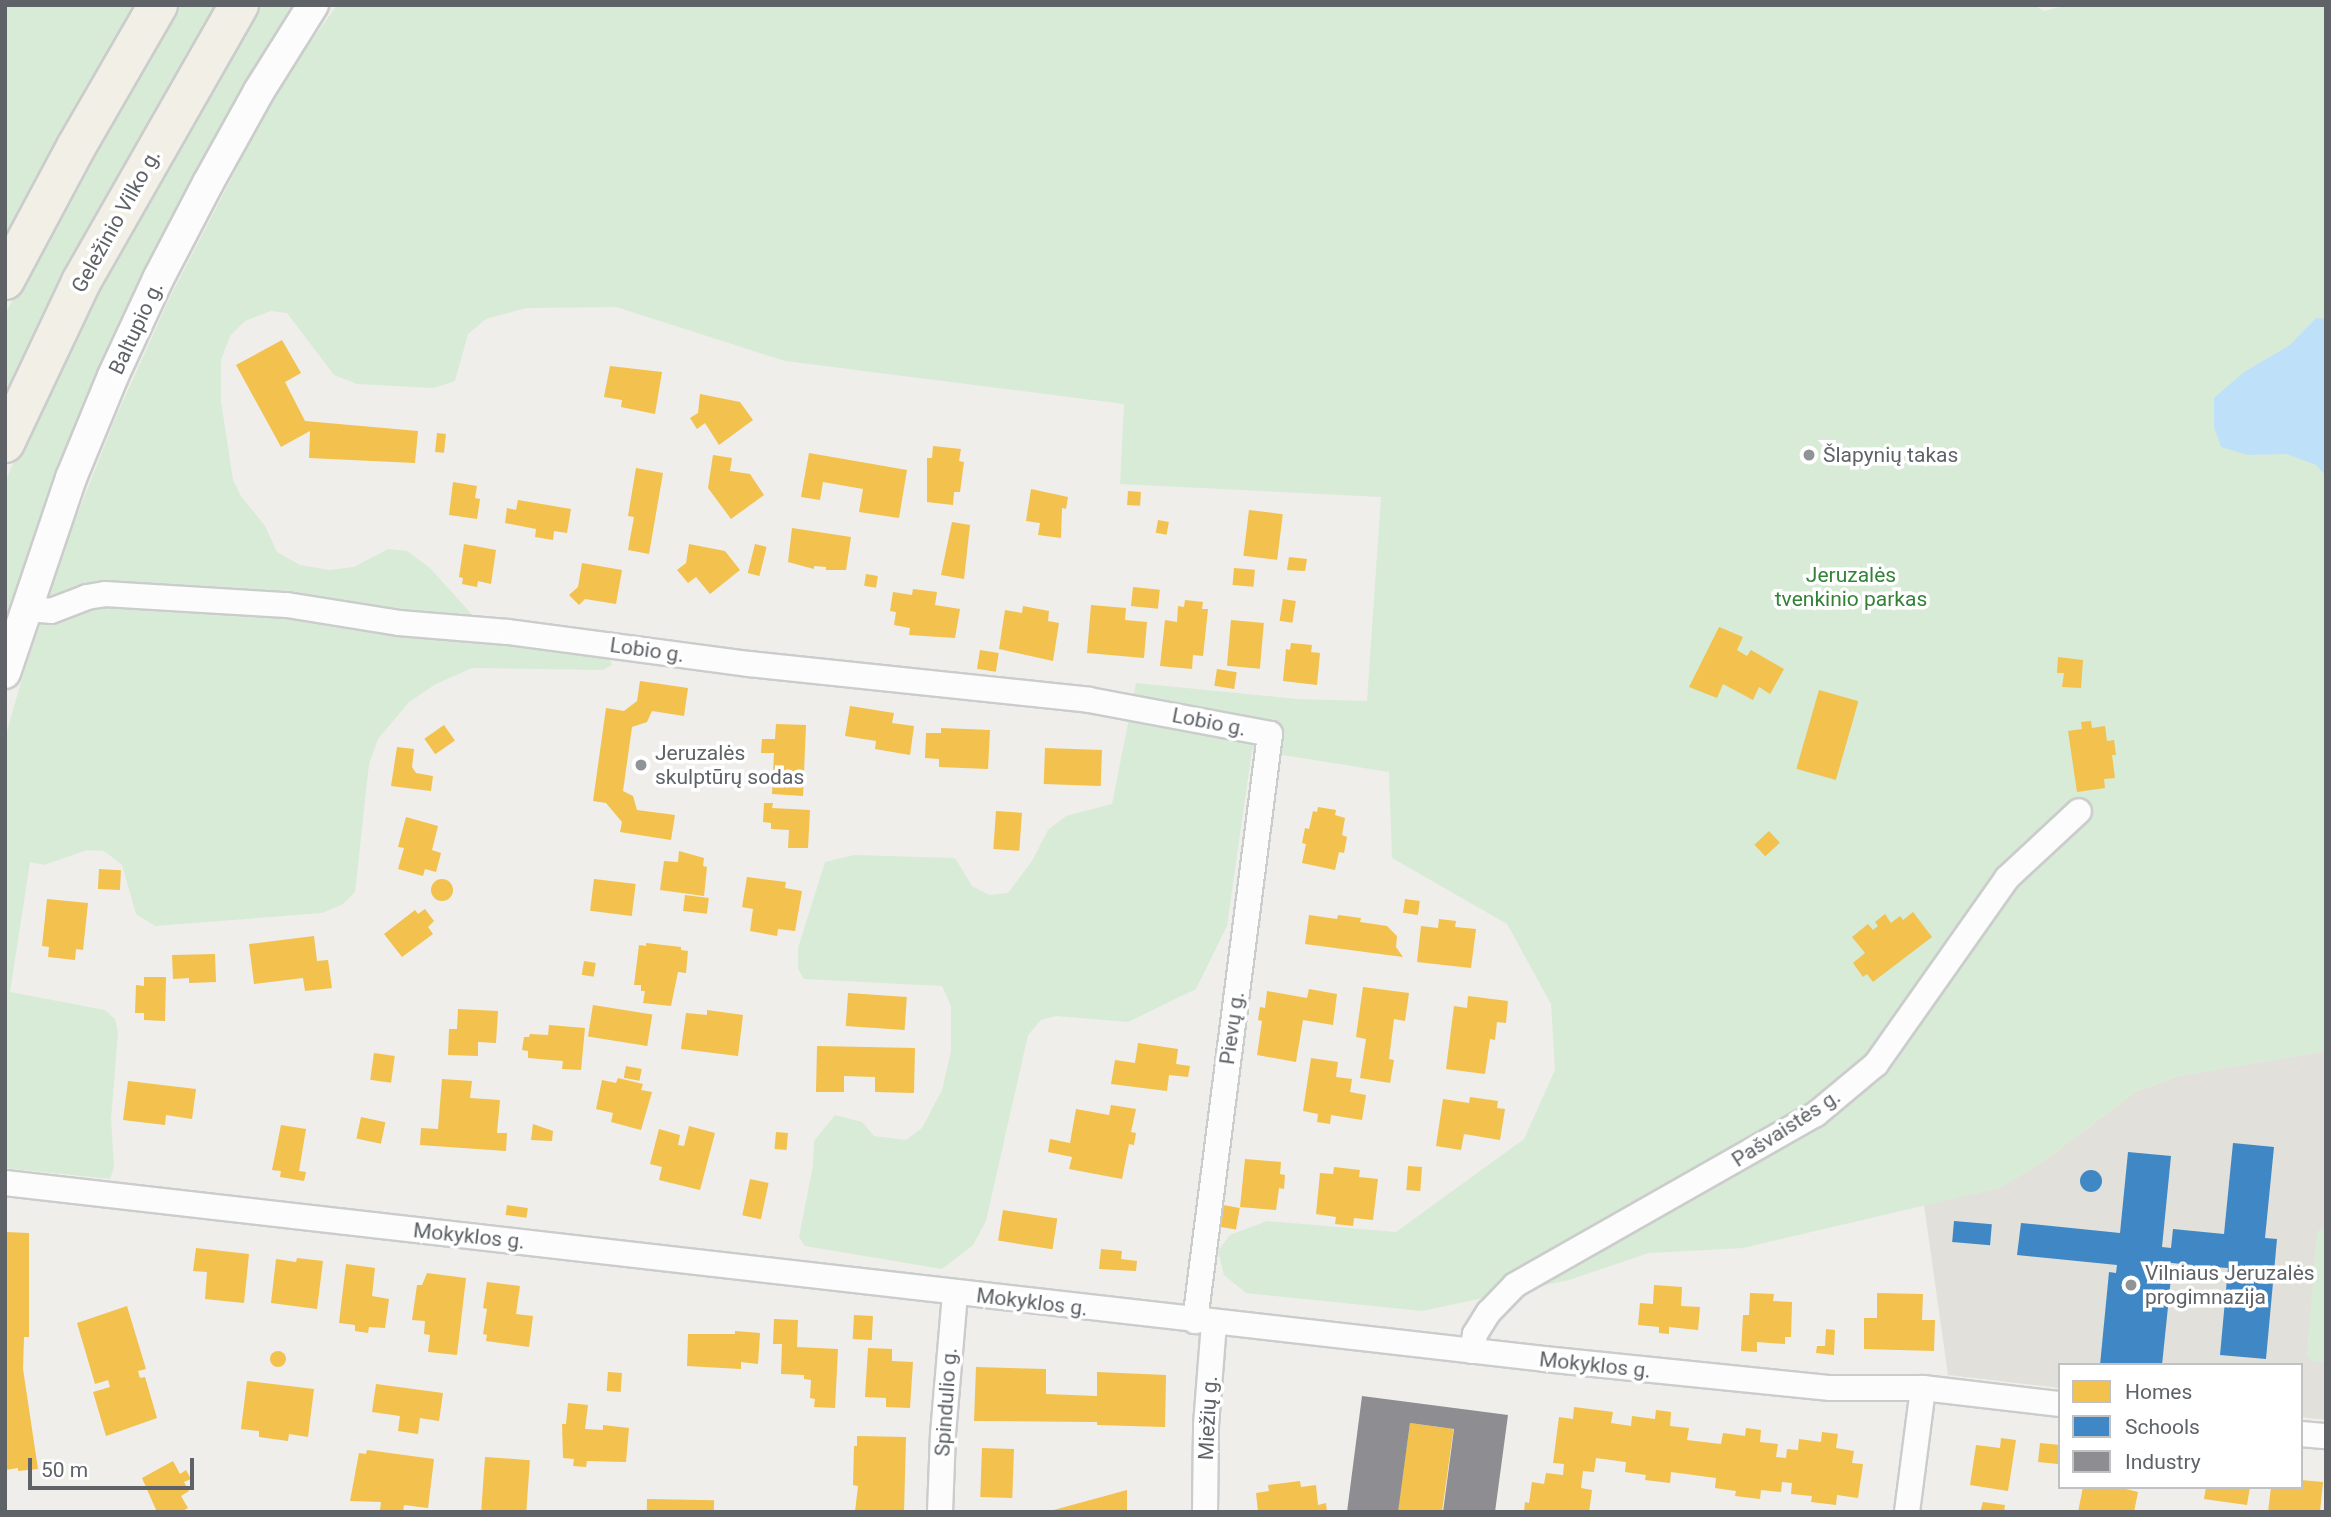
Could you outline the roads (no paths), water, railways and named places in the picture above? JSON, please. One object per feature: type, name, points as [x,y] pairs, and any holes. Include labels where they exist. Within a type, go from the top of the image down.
[{"type":"highway","points":[[5,280],[76,147],[158,5]]},
{"type":"highway","name":"Geležinio Vilko g.","points":[[5,443],[81,282],[239,5]]},
{"type":"street","name":"Baltupio g.","points":[[5,673],[71,478],[158,279],[259,91],[313,5]]},
{"type":"street","name":"Lobio g.","points":[[25,609],[51,611],[87,597],[105,594],[287,605],[399,624],[508,632],[749,664],[1089,700],[1270,734]]},
{"type":"street","name":"Pievų g.","points":[[1204,1323],[1270,734]]},
{"type":"street","name":"Pašvaistės g.","points":[[1472,1351],[1475,1334],[1489,1312],[1515,1285],[1816,1114],[1877,1064],[2007,877],[2079,811]]},
{"type":"street","name":"Mokyklos g.","points":[[5,1183],[1204,1323],[1831,1388],[1923,1388],[2058,1404]]},
{"type":"street","name":"Spindulio g.","points":[[940,1512],[943,1434],[956,1293]]},
{"type":"street","name":"Miežių g.","points":[[1204,1323],[1205,1512]]},
{"type":"street","points":[[1907,1512],[1923,1388]]},
{"type":"street","points":[[2303,1434],[2326,1436]]},
{"type":"water","points":[[2316,318],[2326,319],[2326,476],[2316,465],[2286,454],[2248,455],[2221,447],[2214,427],[2214,398],[2244,372],[2290,345]]},
{"type":"place","name":"Šlapynių takas","points":[[1809,455]]},
{"type":"place","name":"Jeruzalės skulptūrų sodas","points":[[641,765]]},
{"type":"place","name":"Vilniaus Jeruzalės progimnazija","points":[[2131,1285]]},
{"type":"park label","name":"Jeruzalės tvenkinio parkas","points":[[1851,587]]}]
